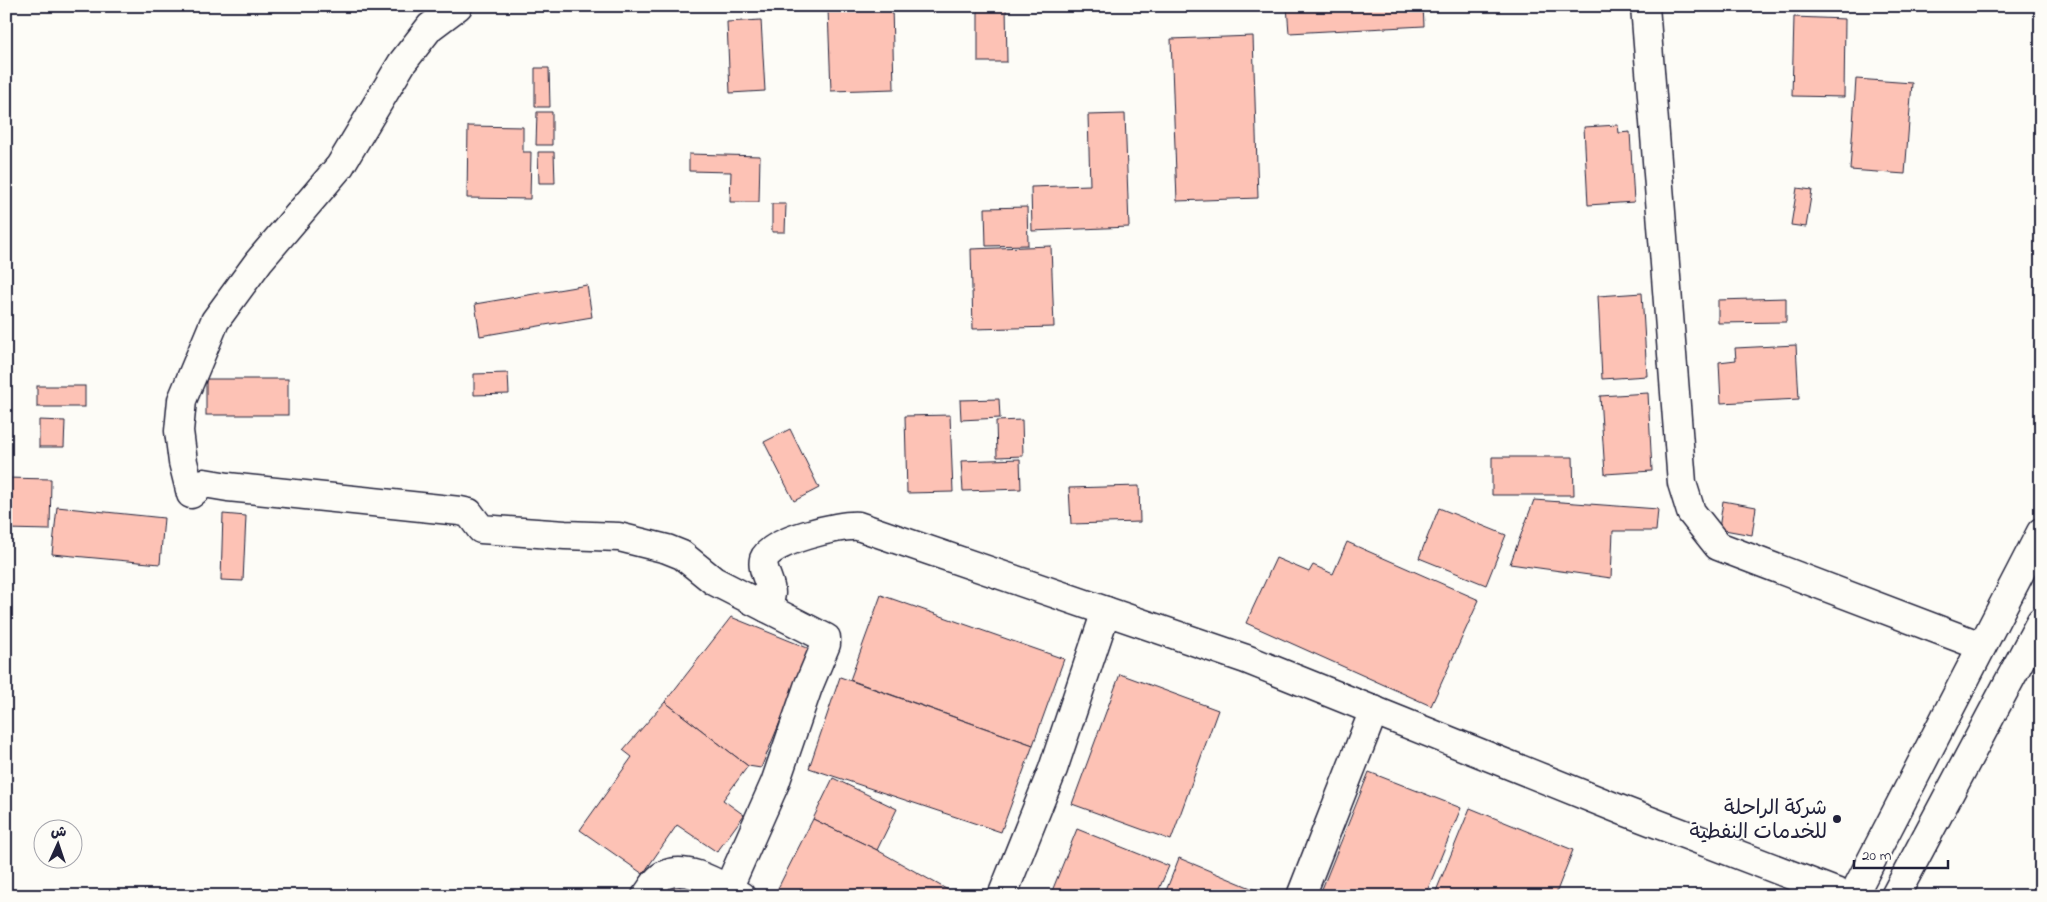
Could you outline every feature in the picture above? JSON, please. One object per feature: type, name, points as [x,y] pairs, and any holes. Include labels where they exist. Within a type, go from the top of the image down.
[{"type":"street","points":[[458,6],[430,27],[402,62],[340,166],[259,261],[215,321],[182,400],[179,431],[182,462],[191,494],[204,483],[460,511],[470,513],[481,528],[565,535],[619,537],[667,549],[682,555],[714,582],[826,638],[826,644],[808,687],[775,783],[734,892],[690,872],[679,871],[662,875],[646,896]]},
{"type":"street","points":[[1645,6],[1682,483],[1691,512],[1718,546],[1981,646]]},
{"type":"street","points":[[767,608],[771,594],[764,568],[764,560],[767,554],[784,543],[820,531],[849,525],[858,526],[1246,659],[1624,811],[1846,896]]},
{"type":"street","points":[[1853,896],[2041,532]]},
{"type":"street","points":[[1002,896],[1053,769],[1106,611]]},
{"type":"street","points":[[1895,896],[2041,621]]},
{"type":"street","points":[[1301,896],[1374,710]]},
{"type":"building","points":[[892,6],[894,89],[831,91],[828,9]]},
{"type":"building","points":[[978,6],[1006,6],[1007,62],[978,62]]},
{"type":"building","points":[[1287,6],[1423,6],[1424,26],[1289,33]]},
{"type":"building","points":[[1794,17],[1845,19],[1844,97],[1792,96]]},
{"type":"building","points":[[761,20],[765,91],[730,93],[727,22]]},
{"type":"building","points":[[1253,36],[1258,198],[1177,201],[1171,39]]},
{"type":"building","points":[[535,68],[549,68],[550,107],[535,107]]},
{"type":"building","points":[[1856,79],[1912,83],[1905,174],[1850,170]]},
{"type":"building","points":[[537,112],[552,112],[552,145],[536,145]]},
{"type":"building","points":[[1125,114],[1129,227],[1032,231],[1031,187],[1090,185],[1088,115]]},
{"type":"building","points":[[1618,125],[1619,133],[1630,132],[1634,202],[1588,205],[1584,127]]},
{"type":"building","points":[[468,126],[523,127],[523,152],[531,152],[530,199],[467,198]]},
{"type":"building","points":[[538,152],[554,152],[555,183],[539,183]]},
{"type":"building","points":[[689,154],[760,156],[759,202],[730,202],[731,172],[689,171]]},
{"type":"building","points":[[1797,188],[1812,190],[1806,227],[1791,225]]},
{"type":"building","points":[[772,204],[786,204],[785,232],[772,232]]},
{"type":"building","points":[[1027,207],[1028,245],[986,246],[985,208]]},
{"type":"building","points":[[1051,246],[1054,327],[973,329],[971,249]]},
{"type":"building","points":[[587,285],[592,317],[480,336],[475,304]]},
{"type":"building","points":[[1642,293],[1647,376],[1602,379],[1598,296]]},
{"type":"building","points":[[1786,298],[1786,322],[1718,323],[1718,300]]},
{"type":"building","points":[[1796,345],[1799,399],[1721,403],[1719,362],[1736,360],[1735,348]]},
{"type":"building","points":[[508,373],[509,394],[474,395],[474,374]]},
{"type":"building","points":[[206,379],[288,379],[288,415],[206,415]]},
{"type":"building","points":[[37,386],[85,386],[85,407],[37,407]]},
{"type":"building","points":[[1648,393],[1652,471],[1605,474],[1600,396]]},
{"type":"building","points":[[999,399],[1000,418],[961,420],[960,400]]},
{"type":"building","points":[[950,415],[953,492],[907,493],[905,416]]},
{"type":"building","points":[[39,420],[65,421],[64,447],[39,447]]},
{"type":"building","points":[[1022,420],[1023,456],[997,457],[996,421]]},
{"type":"building","points":[[790,429],[819,488],[794,501],[764,442]]},
{"type":"building","points":[[1492,457],[1573,457],[1574,495],[1492,495]]},
{"type":"building","points":[[1020,459],[1021,489],[963,491],[961,461]]},
{"type":"building","points":[[6,478],[51,479],[50,530],[6,529]]},
{"type":"building","points":[[1139,486],[1140,522],[1071,524],[1069,488]]},
{"type":"building","points":[[1534,500],[1658,509],[1656,531],[1613,531],[1611,578],[1510,564]]},
{"type":"building","points":[[1723,501],[1756,507],[1752,535],[1719,529]]},
{"type":"building","points":[[57,507],[164,518],[160,564],[52,554]]},
{"type":"building","points":[[1439,508],[1506,535],[1486,585],[1419,558]]},
{"type":"building","points":[[223,514],[246,516],[243,581],[221,580]]},
{"type":"building","points":[[1347,542],[1479,600],[1431,706],[1246,623],[1276,558],[1309,572],[1313,565],[1333,574]]},
{"type":"building","points":[[881,595],[1064,659],[1033,745],[850,680]]},
{"type":"building","points":[[731,617],[810,649],[761,768],[748,766],[665,702]]},
{"type":"building","points":[[1120,674],[1218,710],[1171,840],[1072,804]]},
{"type":"building","points":[[840,677],[1033,745],[1001,832],[809,768]]},
{"type":"building","points":[[665,702],[748,766],[723,800],[744,815],[717,852],[677,825],[643,874],[580,830],[632,757],[623,750]]},
{"type":"building","points":[[1369,772],[1461,808],[1425,896],[1324,896],[1320,894]]},
{"type":"building","points":[[833,778],[897,809],[877,850],[813,819]]},
{"type":"building","points":[[1470,808],[1573,850],[1555,896],[1434,896]]},
{"type":"building","points":[[813,819],[877,850],[955,894],[953,896],[774,896]]},
{"type":"building","points":[[1077,829],[1169,866],[1156,896],[1050,896]]},
{"type":"building","points":[[1179,858],[1270,896],[1164,896]]},
{"type":"building","points":[[674,882],[690,896],[662,896]]},
{"type":"place","name":"شركة الراحلة للخدمات النفطية","points":[[1837,819]]}]
